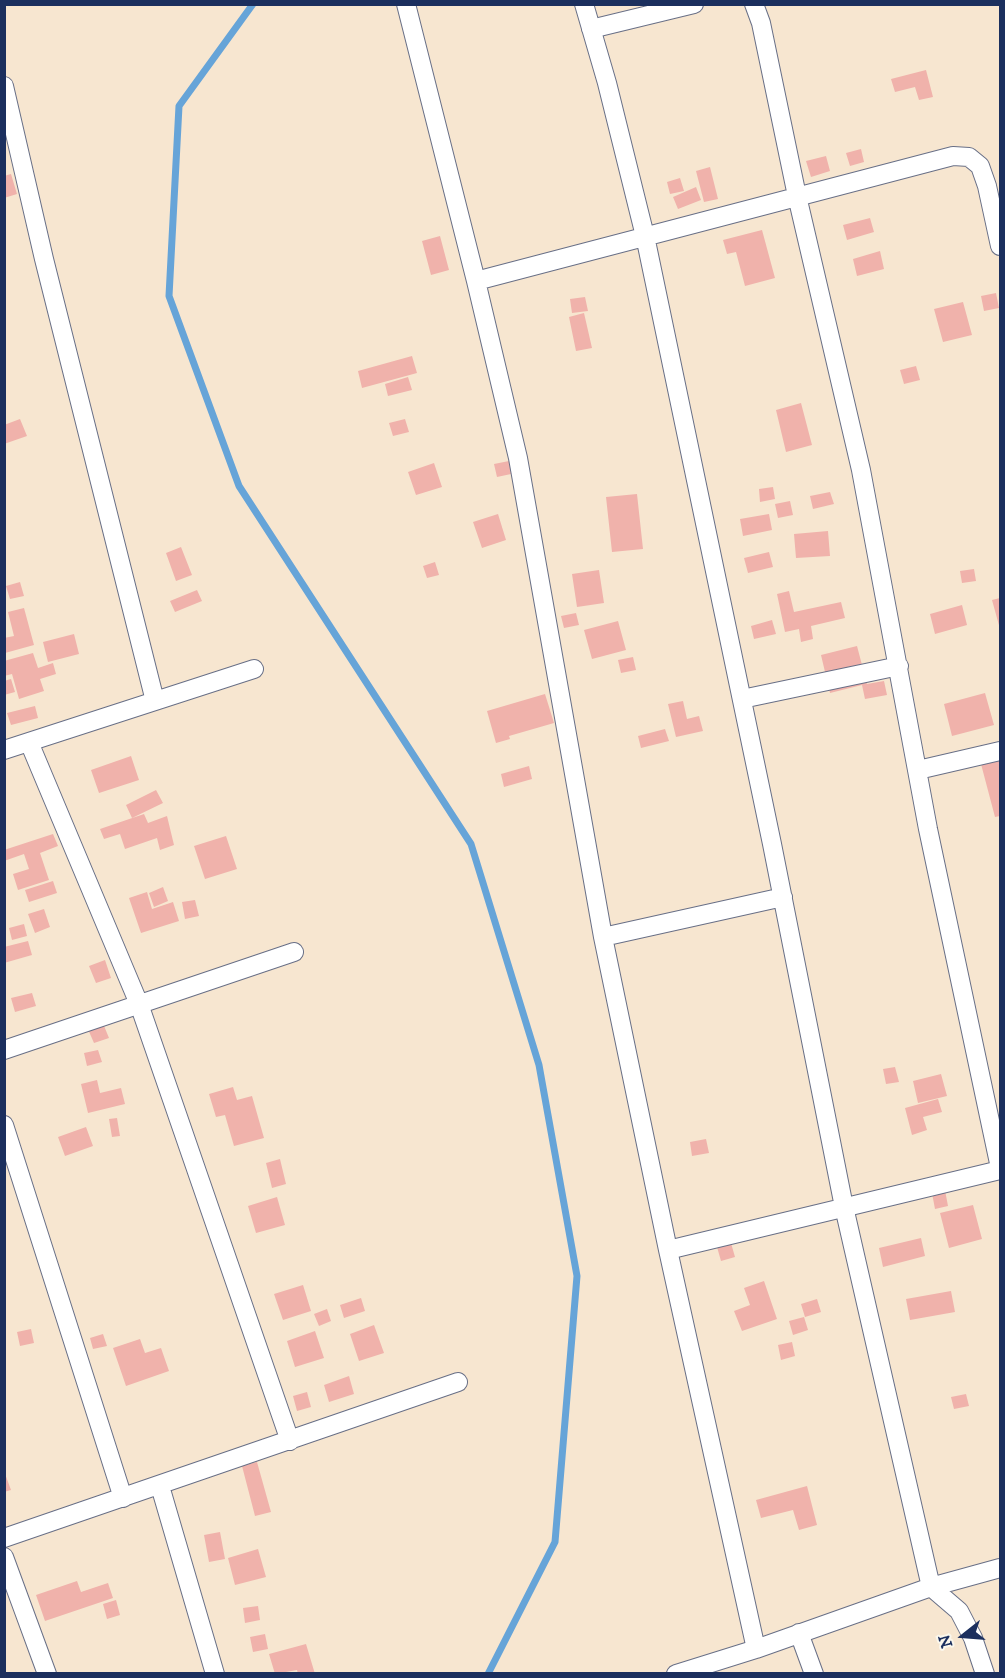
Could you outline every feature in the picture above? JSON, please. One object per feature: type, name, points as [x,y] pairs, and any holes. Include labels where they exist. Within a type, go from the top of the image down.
[{"type":"street","points":[[406,4],[518,458],[603,937],[668,1250],[756,1649]]},
{"type":"street","points":[[584,4],[607,83],[645,236],[783,897],[843,1207],[931,1587],[959,1611],[973,1638],[985,1674]]},
{"type":"street","points":[[591,29],[694,4]]},
{"type":"street","points":[[668,1250],[1000,1169],[928,829],[861,470],[796,196],[761,23],[754,4]]},
{"type":"street","points":[[4,86],[44,259],[155,701]]},
{"type":"street","points":[[476,281],[953,156],[969,157],[980,166],[987,186],[1000,246]]},
{"type":"street","points":[[742,699],[899,666]]},
{"type":"street","points":[[4,750],[254,669]]},
{"type":"street","points":[[29,742],[139,1004],[290,1441]]},
{"type":"street","points":[[918,770],[1000,751]]},
{"type":"street","points":[[603,937],[783,897]]},
{"type":"street","points":[[4,1050],[294,952]]},
{"type":"street","points":[[4,1125],[123,1498]]},
{"type":"street","points":[[4,1538],[458,1382]]},
{"type":"street","points":[[160,1486],[215,1674]]},
{"type":"street","points":[[4,1557],[47,1674]]},
{"type":"street","points":[[676,1674],[756,1649],[931,1587],[1000,1568]]},
{"type":"street","points":[[799,1633],[814,1674]]},
{"type":"building","points":[[926,70],[933,97],[919,100],[915,87],[895,92],[891,79]]},
{"type":"building","points":[[861,149],[864,162],[850,166],[846,153]]},
{"type":"building","points":[[826,156],[830,171],[811,177],[806,161]]},
{"type":"building","points":[[710,167],[718,199],[704,202],[696,171]]},
{"type":"building","points":[[11,174],[17,194],[4,198],[4,176]]},
{"type":"building","points":[[680,178],[684,191],[670,194],[667,182]]},
{"type":"building","points":[[696,187],[701,200],[678,209],[673,197]]},
{"type":"building","points":[[870,218],[874,232],[847,240],[843,225]]},
{"type":"building","points":[[762,230],[775,278],[745,286],[736,252],[727,254],[723,240]]},
{"type":"building","points":[[440,236],[449,270],[431,275],[422,241]]},
{"type":"building","points":[[880,251],[884,269],[857,276],[853,259]]},
{"type":"building","points":[[996,293],[999,308],[984,311],[981,296]]},
{"type":"building","points":[[585,297],[588,311],[572,313],[570,299]]},
{"type":"building","points":[[963,302],[972,335],[943,342],[934,309]]},
{"type":"building","points":[[584,313],[592,348],[576,351],[569,317]]},
{"type":"building","points":[[412,356],[417,373],[362,388],[358,371]]},
{"type":"building","points":[[916,366],[920,380],[904,384],[900,370]]},
{"type":"building","points":[[408,377],[412,390],[388,396],[385,384]]},
{"type":"building","points":[[801,403],[812,445],[786,452],[776,410]]},
{"type":"building","points":[[20,419],[27,436],[4,444],[4,425]]},
{"type":"building","points":[[405,419],[409,432],[393,436],[389,423]]},
{"type":"building","points":[[509,461],[511,474],[497,477],[494,464]]},
{"type":"building","points":[[434,463],[442,487],[416,495],[408,472]]},
{"type":"building","points":[[773,487],[775,499],[760,502],[759,489]]},
{"type":"building","points":[[830,492],[834,504],[813,509],[810,496]]},
{"type":"building","points":[[637,494],[643,549],[612,552],[606,497]]},
{"type":"building","points":[[790,501],[793,515],[778,518],[775,504]]},
{"type":"building","points":[[498,514],[506,540],[482,548],[473,522]]},
{"type":"building","points":[[769,514],[772,530],[743,536],[740,519]]},
{"type":"building","points":[[828,531],[830,556],[796,558],[794,534]]},
{"type":"building","points":[[181,547],[192,575],[176,581],[166,553]]},
{"type":"building","points":[[769,552],[773,567],[748,573],[744,558]]},
{"type":"building","points":[[435,562],[439,575],[427,578],[423,566]]},
{"type":"building","points":[[974,569],[976,581],[962,583],[960,571]]},
{"type":"building","points":[[599,570],[604,603],[577,607],[572,574]]},
{"type":"building","points":[[20,582],[24,596],[10,599],[6,586]]},
{"type":"building","points":[[197,590],[202,601],[175,612],[170,601]]},
{"type":"building","points":[[789,591],[794,612],[841,602],[845,618],[811,626],[813,639],[801,642],[799,629],[785,632],[777,594]]},
{"type":"building","points":[[1000,598],[1000,629],[992,600]]},
{"type":"building","points":[[962,605],[967,625],[935,634],[930,614]]},
{"type":"building","points":[[24,608],[34,645],[5,653],[4,638],[14,636],[8,612]]},
{"type":"building","points":[[576,613],[579,625],[564,628],[561,616]]},
{"type":"building","points":[[772,620],[776,634],[754,639],[751,626]]},
{"type":"building","points":[[618,621],[626,650],[592,659],[584,630]]},
{"type":"building","points":[[74,634],[79,654],[48,662],[43,642]]},
{"type":"building","points":[[857,646],[867,684],[884,681],[887,695],[865,699],[862,685],[830,693],[821,655]]},
{"type":"building","points":[[33,653],[38,668],[53,663],[56,674],[40,679],[44,691],[19,699],[12,674],[4,676],[4,661]]},
{"type":"building","points":[[633,657],[636,670],[621,673],[618,660]]},
{"type":"building","points":[[11,679],[15,692],[4,695],[4,681]]},
{"type":"building","points":[[985,693],[994,725],[952,736],[944,704]]},
{"type":"building","points":[[545,694],[554,723],[509,736],[510,739],[496,743],[487,711]]},
{"type":"building","points":[[683,701],[687,719],[699,716],[703,731],[676,737],[668,704]]},
{"type":"building","points":[[35,706],[38,718],[11,725],[7,713]]},
{"type":"building","points":[[665,729],[669,741],[641,748],[638,736]]},
{"type":"building","points":[[131,756],[139,780],[99,793],[91,770]]},
{"type":"building","points":[[1000,759],[1000,816],[995,817],[981,764]]},
{"type":"building","points":[[529,766],[532,779],[504,787],[501,774]]},
{"type":"building","points":[[156,790],[163,803],[132,818],[126,805]]},
{"type":"building","points":[[144,814],[148,823],[167,816],[174,845],[160,850],[157,838],[125,849],[120,834],[104,839],[100,829]]},
{"type":"building","points":[[53,834],[58,846],[40,853],[49,880],[18,890],[13,874],[29,869],[24,854],[4,861],[4,850]]},
{"type":"building","points":[[226,836],[237,869],[205,879],[194,846]]},
{"type":"building","points":[[53,881],[57,893],[29,902],[25,890]]},
{"type":"building","points":[[163,887],[168,901],[154,907],[149,893]]},
{"type":"building","points":[[147,892],[152,909],[173,902],[179,921],[141,933],[129,898]]},
{"type":"building","points":[[195,900],[199,916],[185,919],[182,902]]},
{"type":"building","points":[[44,909],[50,927],[35,933],[28,914]]},
{"type":"building","points":[[24,924],[27,936],[12,940],[9,928]]},
{"type":"building","points":[[28,941],[32,955],[4,963],[4,947]]},
{"type":"building","points":[[105,960],[111,978],[96,983],[89,966]]},
{"type":"building","points":[[32,993],[36,1006],[15,1012],[11,998]]},
{"type":"building","points":[[102,1021],[109,1038],[94,1043],[87,1027]]},
{"type":"building","points":[[98,1050],[102,1062],[87,1066],[84,1053]]},
{"type":"building","points":[[895,1067],[899,1082],[886,1084],[883,1069]]},
{"type":"building","points":[[941,1074],[947,1096],[918,1103],[913,1081]]},
{"type":"building","points":[[97,1080],[100,1093],[121,1088],[125,1104],[88,1113],[81,1084]]},
{"type":"building","points":[[233,1087],[237,1100],[252,1096],[264,1138],[234,1146],[225,1115],[216,1117],[209,1094]]},
{"type":"building","points":[[938,1099],[942,1112],[923,1117],[927,1130],[912,1135],[905,1108]]},
{"type":"building","points":[[117,1118],[120,1136],[112,1137],[109,1119]]},
{"type":"building","points":[[86,1127],[93,1146],[65,1156],[58,1137]]},
{"type":"building","points":[[706,1139],[709,1153],[692,1156],[690,1142]]},
{"type":"building","points":[[280,1159],[286,1184],[272,1188],[266,1163]]},
{"type":"building","points":[[944,1185],[948,1206],[935,1209],[931,1188]]},
{"type":"building","points":[[277,1197],[285,1225],[256,1233],[248,1206]]},
{"type":"building","points":[[973,1205],[982,1239],[949,1248],[940,1213]]},
{"type":"building","points":[[921,1238],[925,1256],[883,1267],[879,1248]]},
{"type":"building","points":[[731,1243],[735,1257],[721,1261],[717,1247]]},
{"type":"building","points":[[764,1281],[777,1319],[742,1331],[734,1311],[750,1305],[744,1288]]},
{"type":"building","points":[[303,1285],[311,1311],[283,1320],[274,1294]]},
{"type":"building","points":[[951,1291],[955,1312],[910,1320],[906,1299]]},
{"type":"building","points":[[361,1298],[365,1311],[344,1318],[340,1305]]},
{"type":"building","points":[[817,1299],[821,1312],[805,1317],[801,1304]]},
{"type":"building","points":[[327,1309],[331,1321],[319,1326],[314,1314]]},
{"type":"building","points":[[804,1317],[808,1330],[793,1335],[789,1321]]},
{"type":"building","points":[[374,1325],[384,1353],[359,1361],[350,1334]]},
{"type":"building","points":[[31,1329],[34,1343],[20,1346],[17,1332]]},
{"type":"building","points":[[315,1331],[324,1358],[295,1367],[287,1341]]},
{"type":"building","points":[[103,1334],[107,1346],[93,1349],[90,1338]]},
{"type":"building","points":[[140,1339],[145,1353],[161,1348],[169,1371],[126,1386],[113,1348]]},
{"type":"building","points":[[792,1342],[795,1356],[781,1360],[778,1345]]},
{"type":"building","points":[[349,1376],[354,1394],[329,1402],[324,1385]]},
{"type":"building","points":[[307,1392],[311,1407],[297,1411],[293,1396]]},
{"type":"building","points":[[966,1394],[969,1406],[954,1409],[951,1397]]},
{"type":"building","points":[[257,1462],[271,1512],[255,1516],[242,1466]]},
{"type":"building","points":[[4,1471],[11,1490],[4,1492]]},
{"type":"building","points":[[807,1486],[817,1525],[799,1530],[793,1510],[761,1518],[756,1500]]},
{"type":"building","points":[[220,1532],[225,1559],[209,1562],[204,1535]]},
{"type":"building","points":[[258,1549],[266,1577],[235,1585],[228,1558]]},
{"type":"building","points":[[77,1581],[81,1592],[108,1583],[113,1598],[45,1621],[36,1595]]},
{"type":"building","points":[[116,1600],[120,1615],[107,1619],[103,1604]]},
{"type":"building","points":[[258,1606],[260,1620],[245,1623],[243,1608]]},
{"type":"building","points":[[265,1634],[268,1649],[253,1652],[250,1637]]},
{"type":"building","points":[[306,1644],[315,1674],[298,1674],[297,1670],[275,1674],[269,1654]]},
{"type":"waterway","points":[[253,4],[179,106],[169,296],[239,486],[471,844],[539,1065],[577,1276],[555,1542],[488,1674]]}]
